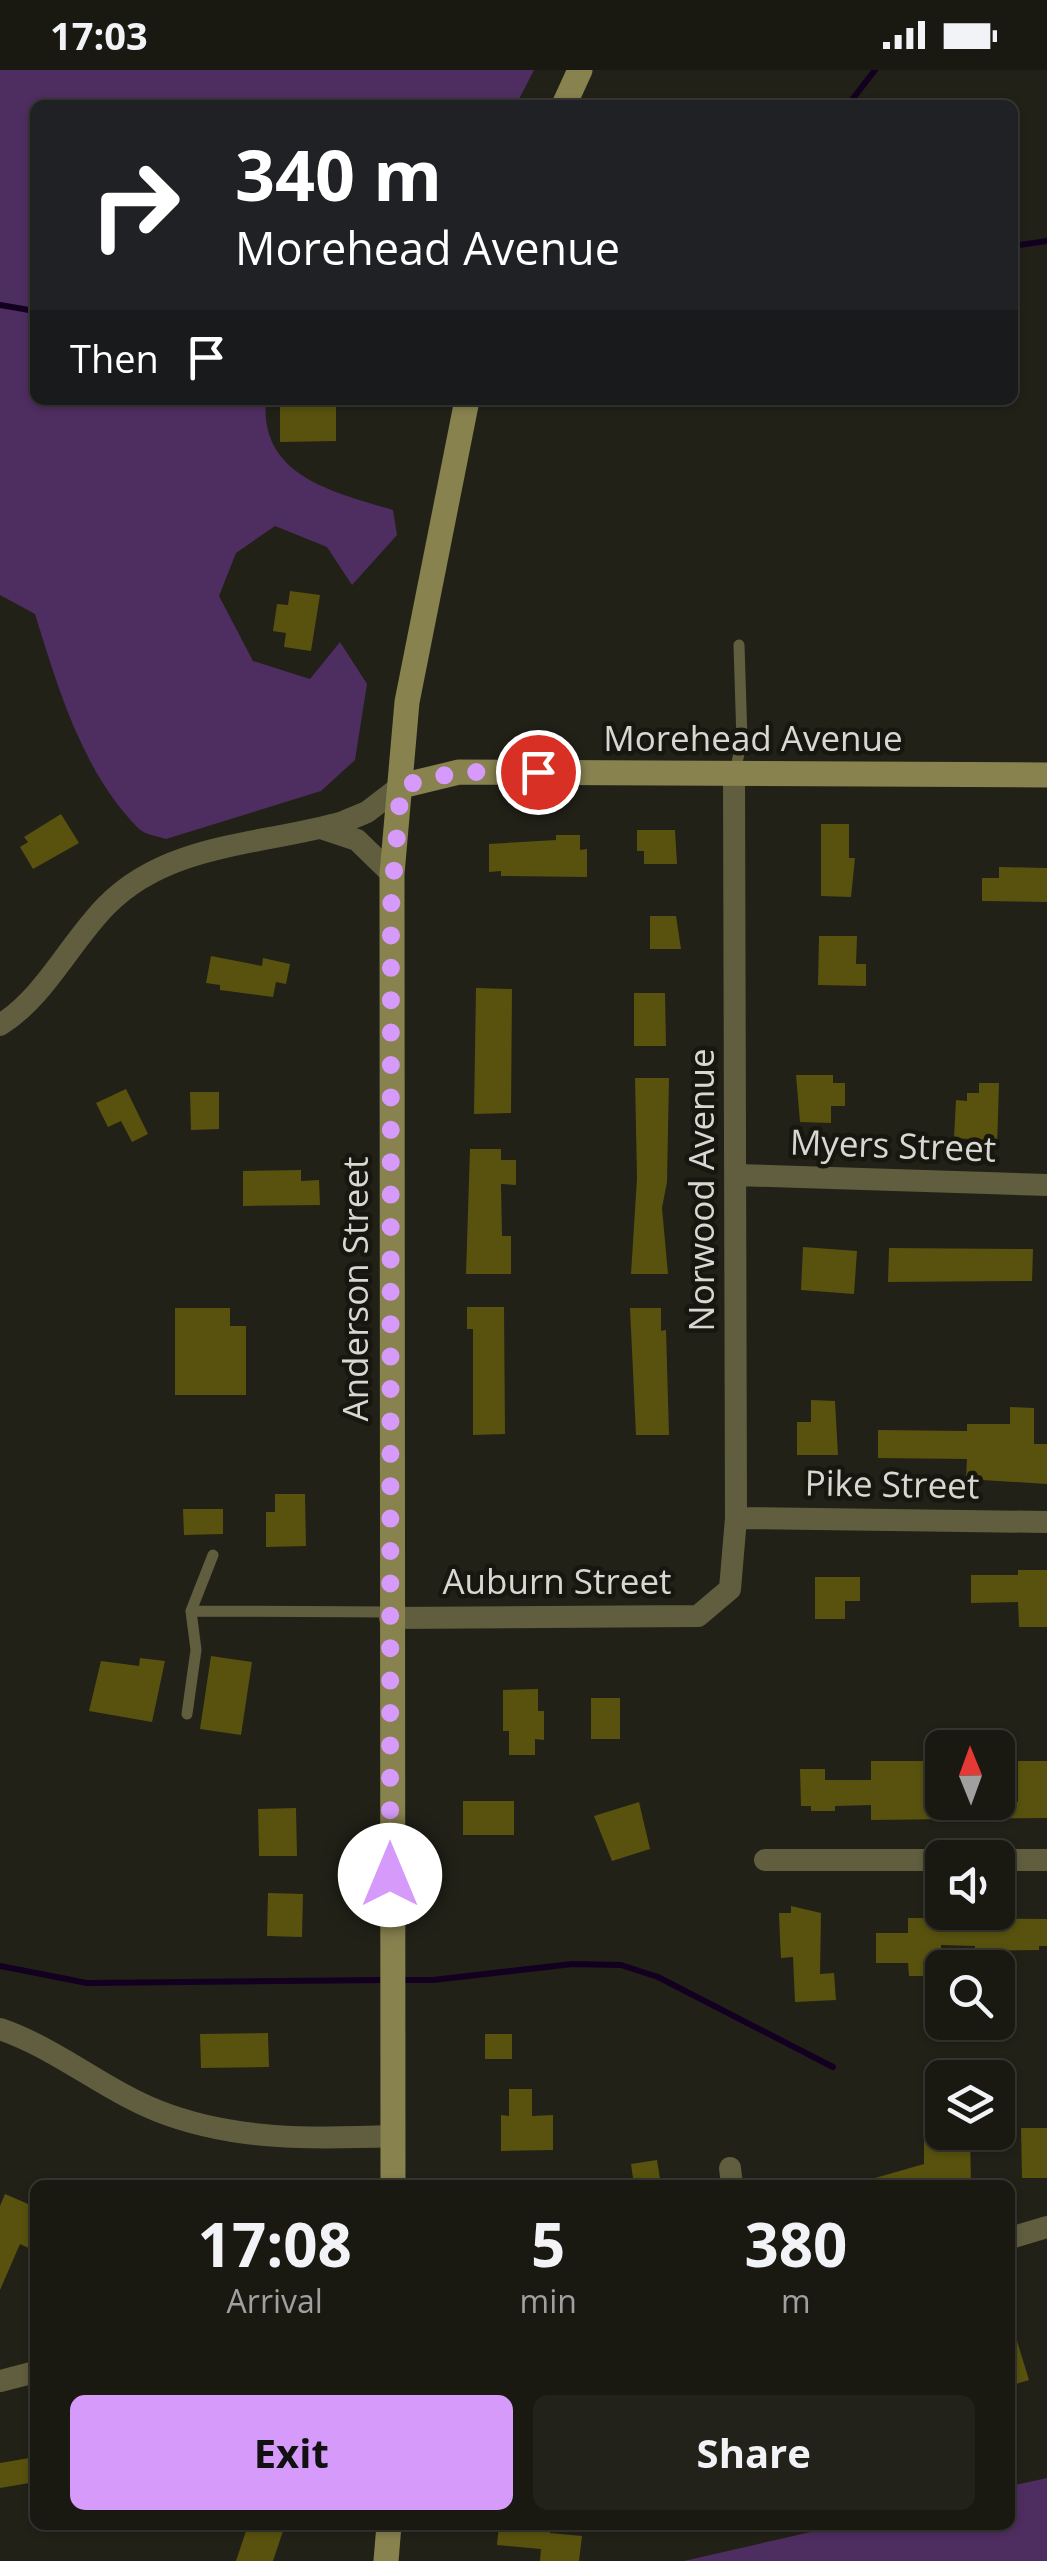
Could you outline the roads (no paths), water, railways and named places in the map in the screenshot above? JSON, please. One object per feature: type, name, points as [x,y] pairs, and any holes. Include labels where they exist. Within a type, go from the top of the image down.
[{"type":"street","points":[[566,100],[580,70]]},
{"type":"street","name":"Anderson Street","points":[[394,2180],[390,1615],[392,874],[406,702],[465,405]]},
{"type":"street","name":"Morehead Avenue","points":[[401,786],[458,772],[1047,775]]},
{"type":"street","name":"Norwood Avenue","points":[[720,1600],[730,1589],[736,1518],[734,775]]},
{"type":"street","points":[[0,1025],[26,1005],[108,904],[140,881],[184,858],[320,828],[367,812],[401,786]]},
{"type":"street","points":[[320,828],[357,840],[392,874]]},
{"type":"street","name":"Myers Street","points":[[737,1174],[1047,1185]]},
{"type":"street","name":"Pike Street","points":[[736,1518],[1047,1522]]},
{"type":"street","name":"Auburn Street","points":[[390,1615],[698,1616],[720,1600]]},
{"type":"street","points":[[764,1860],[925,1860]]},
{"type":"street","points":[[1015,1860],[1047,1860]]},
{"type":"street","points":[[0,2029],[158,2111],[229,2131],[322,2139],[394,2136]]},
{"type":"street","points":[[1015,2237],[1047,2227]]},
{"type":"street","points":[[0,2381],[30,2373]]},
{"type":"street","points":[[386,2561],[388,2530]]},
{"type":"lane","points":[[734,775],[742,742],[739,645]]},
{"type":"lane","points":[[187,1714],[196,1650],[191,1611],[213,1555]]},
{"type":"lane","points":[[191,1611],[390,1615]]},
{"type":"waterway","points":[[852,100],[875,70]]},
{"type":"waterway","points":[[1018,245],[1047,241]]},
{"type":"waterway","points":[[0,305],[30,310]]},
{"type":"waterway","points":[[399,1980],[433,1980],[572,1964],[621,1965],[658,1977],[833,2067]]},
{"type":"waterway","points":[[0,1966],[87,1983],[386,1980]]}]
